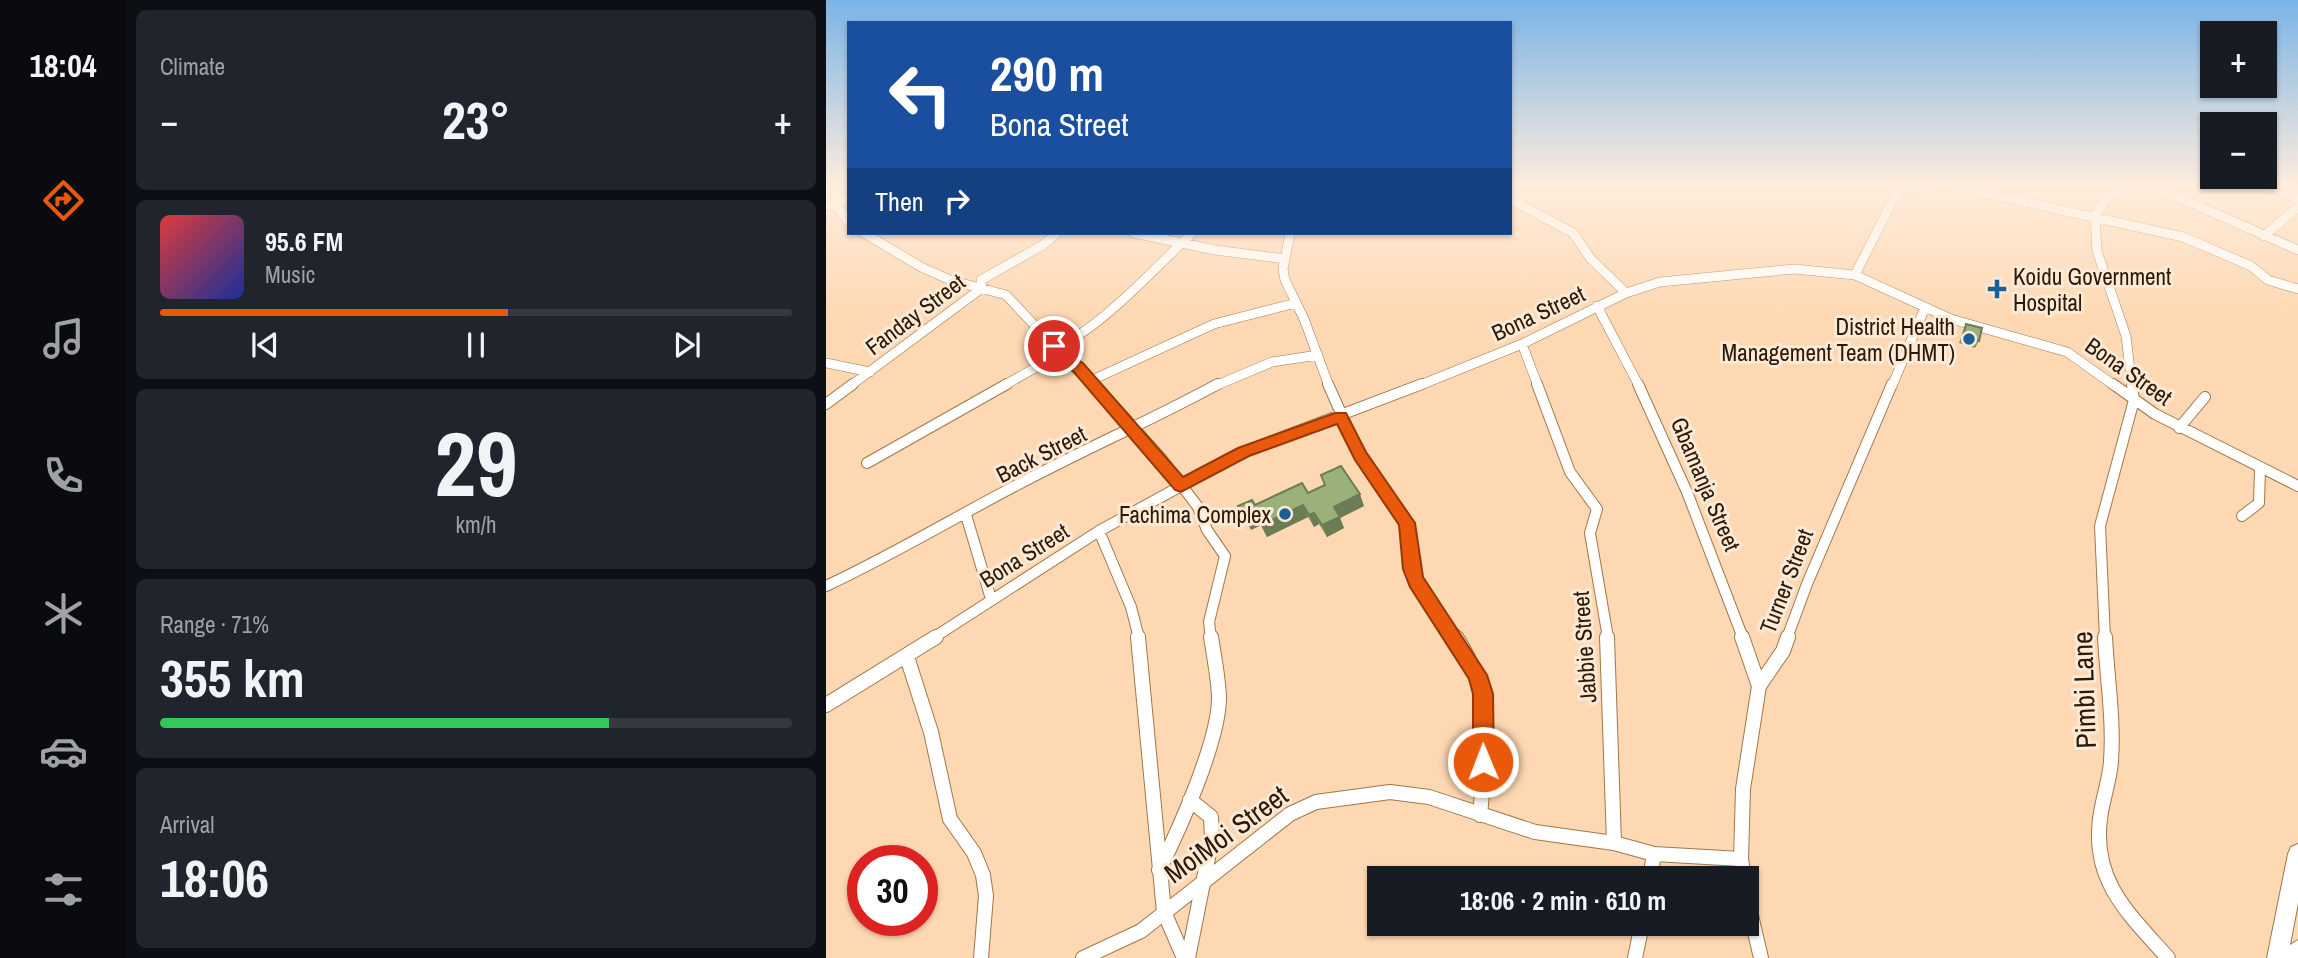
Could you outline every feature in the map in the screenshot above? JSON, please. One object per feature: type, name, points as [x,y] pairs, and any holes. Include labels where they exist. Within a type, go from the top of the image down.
[{"type":"main road","points":[[2277,958],[2298,854]]},
{"type":"main road","points":[[2297,958],[2298,950]]},
{"type":"street","points":[[1569,231],[1626,293]]},
{"type":"street","points":[[1855,275],[1875,231]]},
{"type":"street","points":[[2096,231],[2097,251],[2126,335],[2134,400]]},
{"type":"street","points":[[2157,231],[2183,237],[2251,266],[2268,280],[2298,289]]},
{"type":"street","points":[[2252,231],[2298,250]]},
{"type":"street","points":[[2264,236],[2270,231]]},
{"type":"street","points":[[867,235],[921,267],[950,280],[1006,295],[1056,350],[1078,367],[1135,429],[1198,507],[1207,530],[1225,556],[1209,622],[1219,697],[1216,726],[1190,800],[1159,870]]},
{"type":"street","name":"Fanday Street","points":[[826,404],[982,288],[981,281],[1054,235]]},
{"type":"street","points":[[1143,235],[1182,244],[1284,259]]},
{"type":"street","points":[[867,463],[1056,350],[1094,323],[1190,235]]},
{"type":"street","points":[[1290,235],[1284,259],[1285,280],[1318,355],[1340,417],[1360,456],[1407,523],[1411,569],[1477,675],[1483,694],[1480,815]]},
{"type":"street","name":"Bona Street","points":[[826,705],[907,657],[1099,531],[1243,452],[1340,417],[1522,344],[1597,306],[1660,282],[1762,271],[1794,270],[1855,275],[1924,310],[1988,332],[2067,352],[2179,428],[2298,486]]},
{"type":"street","points":[[1090,381],[1177,337],[1239,313],[1296,303]]},
{"type":"street","name":"Gbamanja Street","points":[[1597,306],[1632,367],[1689,494],[1759,686]]},
{"type":"street","name":"Turner Street","points":[[1742,866],[1743,789],[1759,686],[1783,651],[1807,584],[1924,310]]},
{"type":"street","name":"Jabbie Street","points":[[1522,344],[1570,472],[1597,509],[1591,533],[1609,639],[1615,843]]},
{"type":"street","name":"Back Street","points":[[826,586],[966,515],[1051,467],[1135,429],[1253,367],[1288,358],[1318,355]]},
{"type":"street","points":[[826,363],[870,372]]},
{"type":"street","points":[[2179,428],[2205,397]]},
{"type":"street","name":"Pimbi Lane","points":[[2134,400],[2100,526],[2111,761],[2100,820],[2098,854],[2106,880],[2128,913],[2168,958]]},
{"type":"street","points":[[2242,516],[2259,503],[2260,469]]},
{"type":"street","points":[[966,515],[992,599]]},
{"type":"street","points":[[1099,531],[1130,607],[1140,645],[1164,912],[1186,958]]},
{"type":"street","points":[[907,657],[931,732],[950,818],[974,853],[983,875],[986,896],[981,958]]},
{"type":"street","name":"MoiMoi Street","points":[[1083,958],[1141,931],[1204,878],[1290,814],[1316,802],[1390,792],[1429,797],[1535,832],[1615,843],[1654,854],[1741,859]]},
{"type":"street","points":[[1186,958],[1212,838],[1212,817],[1190,800]]},
{"type":"street","points":[[1652,866],[1654,854]]},
{"type":"street","points":[[1635,958],[1640,936]]},
{"type":"street","points":[[1756,936],[1761,958]]},
{"type":"building","points":[[1966,324],[1982,328],[1979,341],[1963,336]]},
{"type":"building","points":[[1341,466],[1360,494],[1334,507],[1340,517],[1322,525],[1314,513],[1309,515],[1303,505],[1261,525],[1255,514],[1245,518],[1238,506],[1252,500],[1255,505],[1302,483],[1308,493],[1325,485],[1321,475]]},
{"type":"place","name":"Koidu Government Hospital","points":[[1997,289]]},
{"type":"place","name":"District Health Management Team (DHMT)","points":[[1969,339]]},
{"type":"place","name":"Fachima Complex","points":[[1285,514]]},
{"type":"route","points":[[1054,346],[1058,355],[1078,367],[1135,429],[1181,485],[1243,452],[1340,417],[1360,456],[1407,523],[1411,569],[1477,675],[1483,694],[1483,762]]}]
